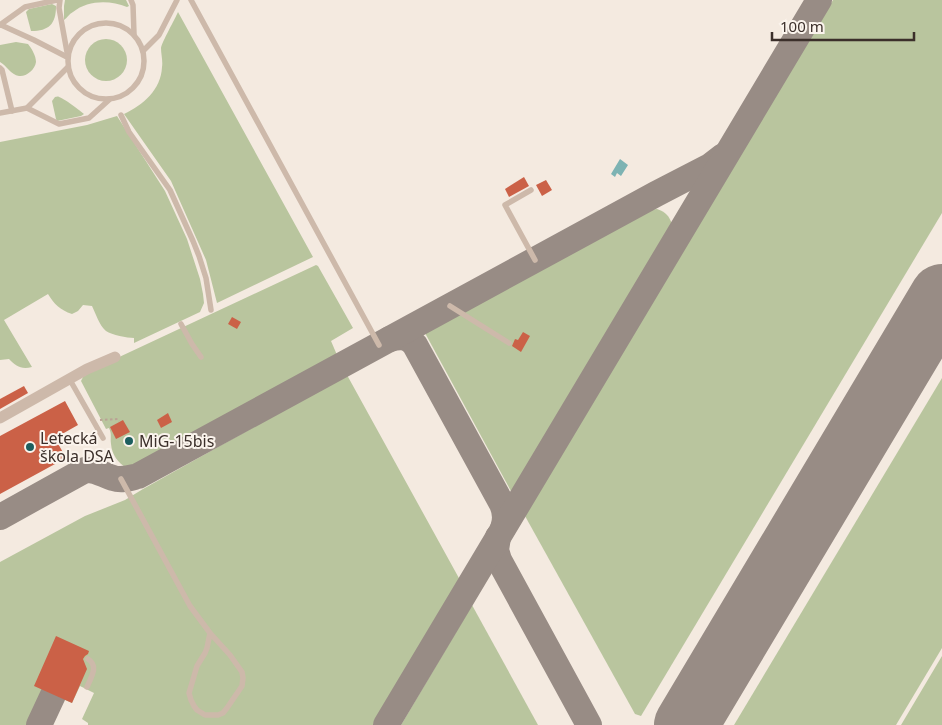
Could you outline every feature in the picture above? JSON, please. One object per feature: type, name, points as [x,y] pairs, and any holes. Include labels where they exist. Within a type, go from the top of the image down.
[{"type":"street","points":[[0,418],[87,369],[115,357]]},
{"type":"lane","points":[[0,25],[25,7],[58,0],[68,56],[68,67],[73,81],[83,92],[96,98],[111,99],[121,96],[138,82],[143,72],[143,51],[138,39],[121,25],[114,23],[98,23],[84,29],[78,34],[70,47],[68,56]]},
{"type":"lane","points":[[131,0],[133,5],[134,34]]},
{"type":"lane","points":[[143,51],[159,35],[176,0]]},
{"type":"lane","points":[[191,0],[379,345]]},
{"type":"lane","points":[[0,25],[68,56]]},
{"type":"lane","points":[[0,113],[27,108],[68,67]]},
{"type":"lane","points":[[0,68],[12,111]]},
{"type":"lane","points":[[27,108],[59,124],[89,118],[111,99]]},
{"type":"lane","points":[[121,115],[129,132],[170,190],[199,256],[206,278],[211,310]]},
{"type":"lane","points":[[531,190],[505,205],[535,260]]},
{"type":"lane","points":[[450,306],[509,343]]},
{"type":"lane","points":[[181,324],[201,357]]},
{"type":"lane","points":[[70,380],[103,438]]},
{"type":"lane","points":[[121,479],[190,606],[242,672],[242,686],[228,708],[218,715],[204,715],[194,706],[190,693],[196,666],[205,653],[210,633]]},
{"type":"lane","points":[[87,687],[94,666],[88,659]]},
{"type":"path","points":[[92,420],[119,421]]},
{"type":"green space","points":[[65,0],[126,0],[129,6],[106,2],[92,3],[79,8],[64,20]]},
{"type":"green space","points":[[833,0],[942,0],[942,213],[641,716],[635,714],[525,516]]},
{"type":"green space","points":[[52,4],[56,6],[53,22],[47,28],[31,31],[26,12],[29,9]]},
{"type":"green space","points":[[178,12],[313,257],[217,303],[206,260],[171,181],[124,114],[138,106],[155,90],[161,75],[161,48]]},
{"type":"green space","points":[[106,39],[121,45],[127,60],[121,75],[106,81],[91,75],[85,60],[91,45]]},
{"type":"green space","points":[[16,42],[28,44],[36,60],[32,70],[22,76],[14,74],[0,62],[0,45]]},
{"type":"green space","points":[[55,97],[64,99],[84,114],[57,121],[52,101]]},
{"type":"green space","points":[[117,116],[165,191],[187,239],[203,294],[204,303],[200,312],[134,343],[134,338],[106,331],[92,306],[83,305],[72,314],[58,306],[48,294],[4,320],[32,367],[19,367],[9,359],[0,360],[0,142],[87,125]]},
{"type":"green space","points":[[657,209],[667,215],[672,224],[512,493],[425,333],[650,210]]},
{"type":"green space","points":[[316,265],[353,328],[331,341],[337,355],[135,467],[127,468],[121,464],[114,455],[109,428],[106,429],[81,381],[85,373]]},
{"type":"green space","points":[[347,375],[460,580],[373,725],[88,725],[82,719],[94,693],[80,686],[72,703],[47,692],[32,725],[0,725],[0,562],[85,516],[125,500]]},
{"type":"green space","points":[[942,378],[942,648],[896,725],[734,725]]},
{"type":"green space","points":[[472,605],[538,725],[401,725]]},
{"type":"green space","points":[[942,656],[942,725],[901,725]]},
{"type":"water","points":[[620,159],[628,165],[621,176],[617,173],[615,177],[611,174]]},
{"type":"building","points":[[524,177],[529,186],[509,197],[505,189]]},
{"type":"building","points":[[546,180],[552,190],[542,196],[536,185]]},
{"type":"building","points":[[232,317],[241,322],[237,329],[228,324]]},
{"type":"building","points":[[523,332],[530,336],[521,352],[512,346],[515,339],[518,340]]},
{"type":"building","points":[[24,386],[28,393],[0,409],[0,399]]},
{"type":"building","name":"Letecká škola DSA","points":[[65,401],[78,425],[55,438],[66,458],[0,494],[0,436]]},
{"type":"building","points":[[168,413],[172,422],[161,428],[157,420]]},
{"type":"building","points":[[123,420],[130,432],[116,439],[110,427]]},
{"type":"building","points":[[56,636],[89,651],[83,659],[87,669],[72,703],[34,686]]},
{"type":"taxiway","points":[[386,725],[819,0]]},
{"type":"taxiway","points":[[0,517],[85,470],[96,471],[120,479],[138,476],[710,166],[723,156]]},
{"type":"taxiway","points":[[390,339],[404,338],[410,340],[415,345],[502,504],[505,516],[503,528]]},
{"type":"taxiway","points":[[498,537],[496,550],[499,560],[589,725]]},
{"type":"taxiway","points":[[681,725],[689,716],[736,638]]},
{"type":"taxiway","points":[[39,725],[53,695]]},
{"type":"runway","points":[[686,725],[942,296]]},
{"type":"place","name":"MiG-15bis","points":[[129,441]]},
{"type":"place","name":"Letecká škola DSA","points":[[30,447]]}]
